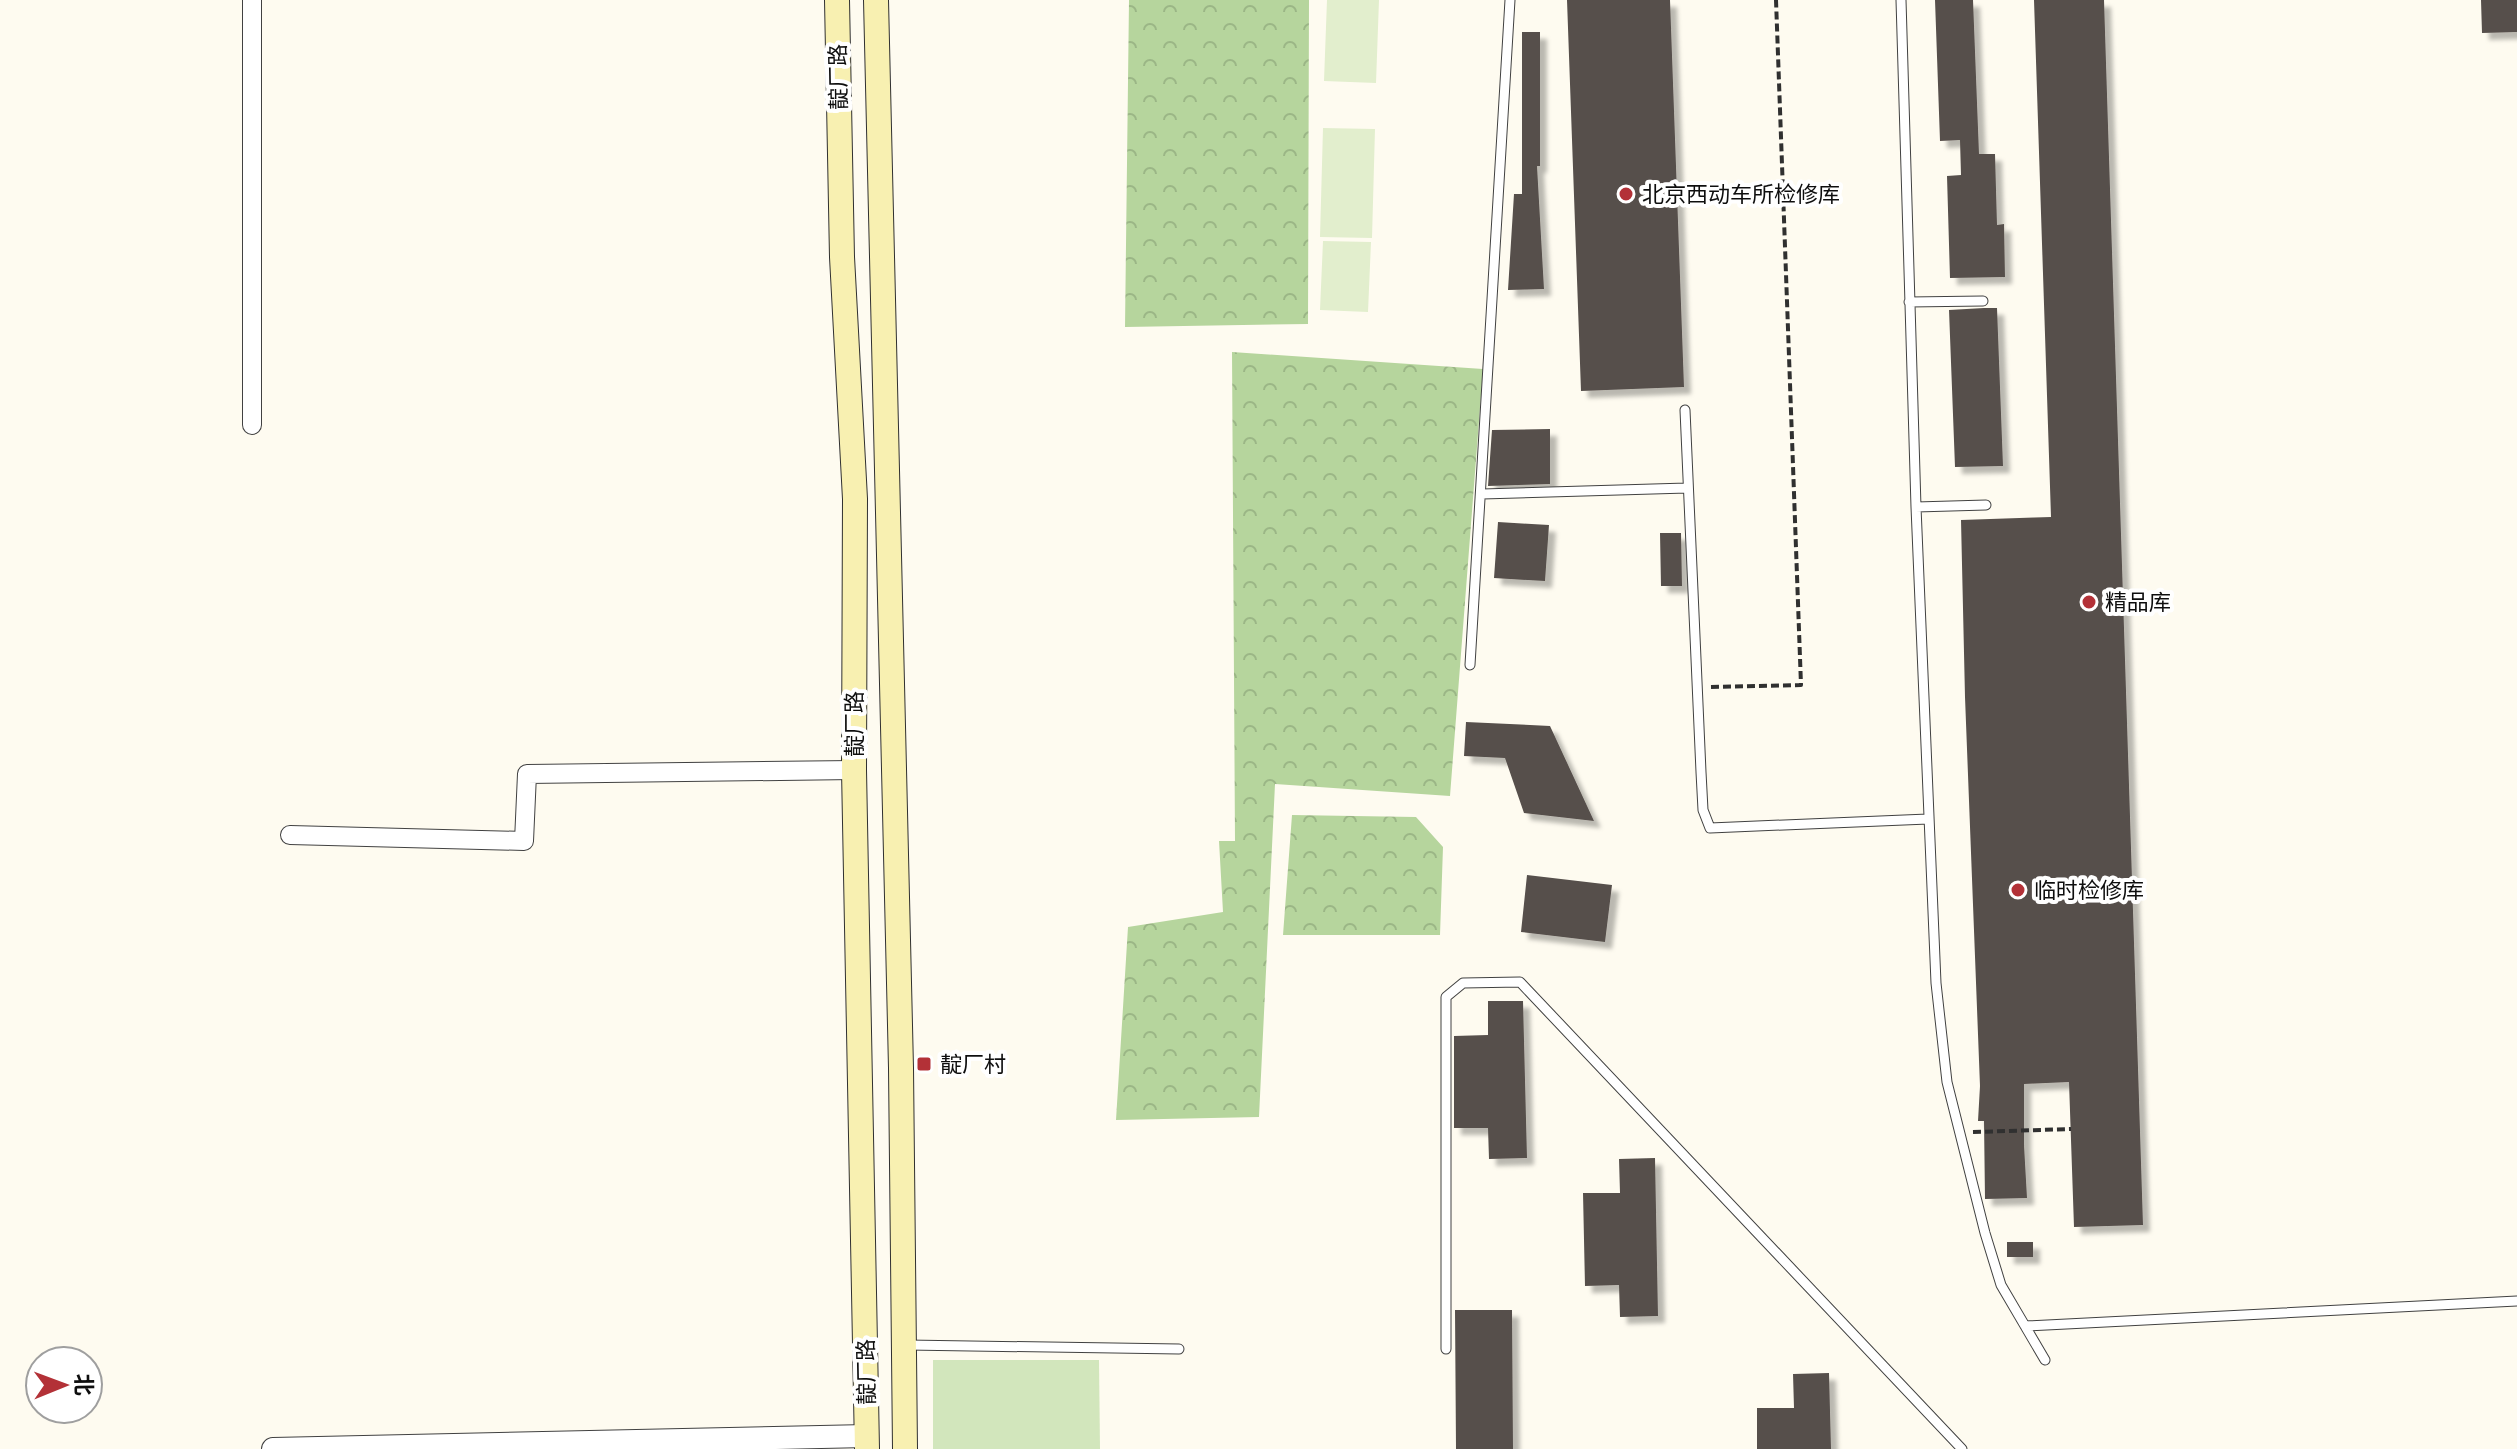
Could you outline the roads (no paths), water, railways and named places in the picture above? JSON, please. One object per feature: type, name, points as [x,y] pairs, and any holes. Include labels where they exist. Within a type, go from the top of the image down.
[{"type":"main road","name":"靛厂路","points":[[837,0],[842,257],[855,499],[854,770],[867,1443]]},
{"type":"main road","points":[[876,0],[901,1036],[905,1449]]},
{"type":"street","points":[[252,0],[252,425]]},
{"type":"street","points":[[290,835],[524,841],[527,774],[854,770]]},
{"type":"street","points":[[273,1449],[867,1443]]},
{"type":"lane","points":[[1470,665],[1510,0]]},
{"type":"lane","points":[[1901,0],[1916,507],[1936,983],[1947,1082],[1985,1233],[2001,1285],[2045,1360]]},
{"type":"lane","points":[[1909,302],[1983,301]]},
{"type":"lane","points":[[1685,410],[1703,810],[1710,828],[1928,819]]},
{"type":"lane","points":[[1482,494],[1687,488]]},
{"type":"lane","points":[[1916,507],[1986,505]]},
{"type":"lane","points":[[1446,1349],[1446,997],[1463,983],[1520,982],[1962,1449]]},
{"type":"lane","points":[[2025,1326],[2517,1301]]},
{"type":"lane","points":[[903,1345],[1179,1349]]},
{"type":"place","name":"北京西动车所检修库","points":[[1626,194]]},
{"type":"place","name":"精品库","points":[[2089,602]]},
{"type":"place","name":"临时检修库","points":[[2018,890]]},
{"type":"place","name":"靛厂村","points":[[924,1064]]}]
